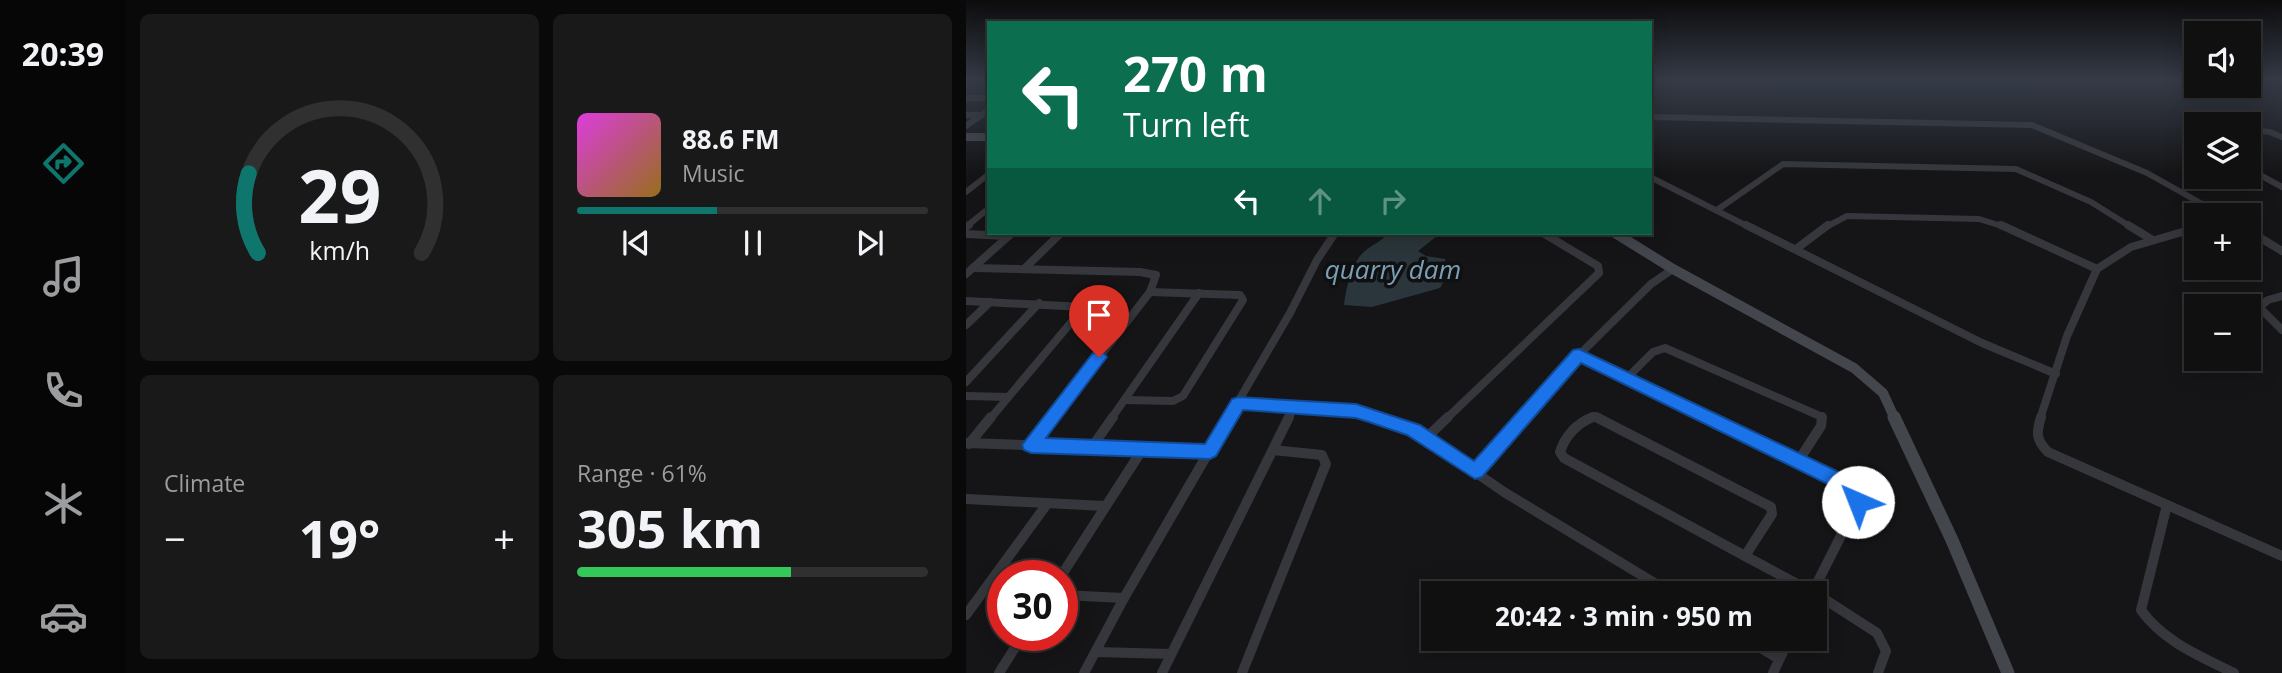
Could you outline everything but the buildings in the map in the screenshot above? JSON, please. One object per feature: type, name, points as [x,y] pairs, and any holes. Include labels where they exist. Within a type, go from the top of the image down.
[{"type":"street","points":[[966,126],[987,111]]},
{"type":"street","points":[[966,115],[981,115]]},
{"type":"street","points":[[1652,117],[2032,125],[2147,173],[2201,203]]},
{"type":"street","points":[[2261,131],[2282,137]]},
{"type":"street","points":[[966,137],[987,137]]},
{"type":"street","points":[[1717,210],[1783,164],[2016,169],[2091,202],[2151,239]]},
{"type":"street","points":[[966,192],[987,176]]},
{"type":"street","points":[[2261,176],[2282,187]]},
{"type":"street","points":[[1652,178],[1982,343],[2056,374]]},
{"type":"street","points":[[966,227],[987,210]]},
{"type":"street","points":[[1796,250],[1840,218],[1979,219],[1999,225],[2097,269]]},
{"type":"street","points":[[2184,231],[2151,239],[2106,261],[2097,269],[2067,336],[2036,433],[2039,443],[2048,452],[2282,556]]},
{"type":"street","points":[[966,234],[987,234]]},
{"type":"street","points":[[966,274],[1009,235]]},
{"type":"street","points":[[1024,269],[1059,235]]},
{"type":"street","points":[[1084,673],[1124,598],[1334,235]]},
{"type":"street","points":[[1426,438],[1598,273],[1598,266],[1546,235]]},
{"type":"street","points":[[1618,235],[1673,269],[1854,368],[1878,387],[1952,540],[2008,673]]},
{"type":"street","points":[[2261,238],[2282,251]]},
{"type":"street","points":[[973,268],[1156,275],[1150,292],[1031,445]]},
{"type":"street","points":[[1475,472],[1579,355],[1651,284],[1673,269]]},
{"type":"street","points":[[1125,400],[1173,401],[1183,396],[1243,300],[1240,295],[1150,292]]},
{"type":"street","points":[[1093,447],[1199,293]]},
{"type":"street","points":[[2282,296],[2267,300],[2259,307],[2282,330]]},
{"type":"street","points":[[966,301],[1084,307],[967,444]]},
{"type":"street","points":[[966,326],[990,302]]},
{"type":"street","points":[[966,382],[1039,303]]},
{"type":"street","points":[[1627,378],[1653,352],[1665,348],[1822,417],[1821,426],[1799,460]]},
{"type":"street","points":[[1579,355],[1851,486],[1859,495],[1858,502],[1819,581]]},
{"type":"street","points":[[966,397],[1008,397]]},
{"type":"street","points":[[1238,403],[1356,411],[1414,430],[1475,472],[1652,581]]},
{"type":"street","points":[[1162,673],[1294,407]]},
{"type":"street","points":[[1744,557],[1772,514],[1771,507],[1595,417],[1585,420],[1560,445],[1564,458],[1744,557],[1790,581]]},
{"type":"street","points":[[967,444],[1210,451]]},
{"type":"street","points":[[1071,560],[1142,450]]},
{"type":"street","points":[[1242,673],[1326,464],[1322,455],[1273,450]]},
{"type":"street","points":[[966,499],[1105,506]]},
{"type":"street","points":[[966,615],[1047,504]]},
{"type":"street","points":[[2167,505],[2141,610],[2150,626],[2166,637],[2234,673]]},
{"type":"street","points":[[1078,596],[1124,598]]},
{"type":"street","points":[[1827,602],[1877,633],[1886,651],[1878,673]]},
{"type":"street","points":[[999,673],[1013,651]]},
{"type":"street","points":[[1766,651],[1779,659]]},
{"type":"street","points":[[1773,673],[1783,651]]},
{"type":"street","points":[[1096,652],[1171,654]]},
{"type":"water","name":"quarry dam","points":[[1386,235],[1436,235],[1418,251],[1426,256],[1445,259],[1447,275],[1440,288],[1372,307],[1344,305],[1348,284],[1357,261],[1365,251]]},
{"type":"route","points":[[1099,357],[1031,445],[1210,451],[1238,403],[1356,411],[1372,415],[1414,430],[1475,472],[1579,355],[1851,486],[1859,495],[1858,502]]}]
